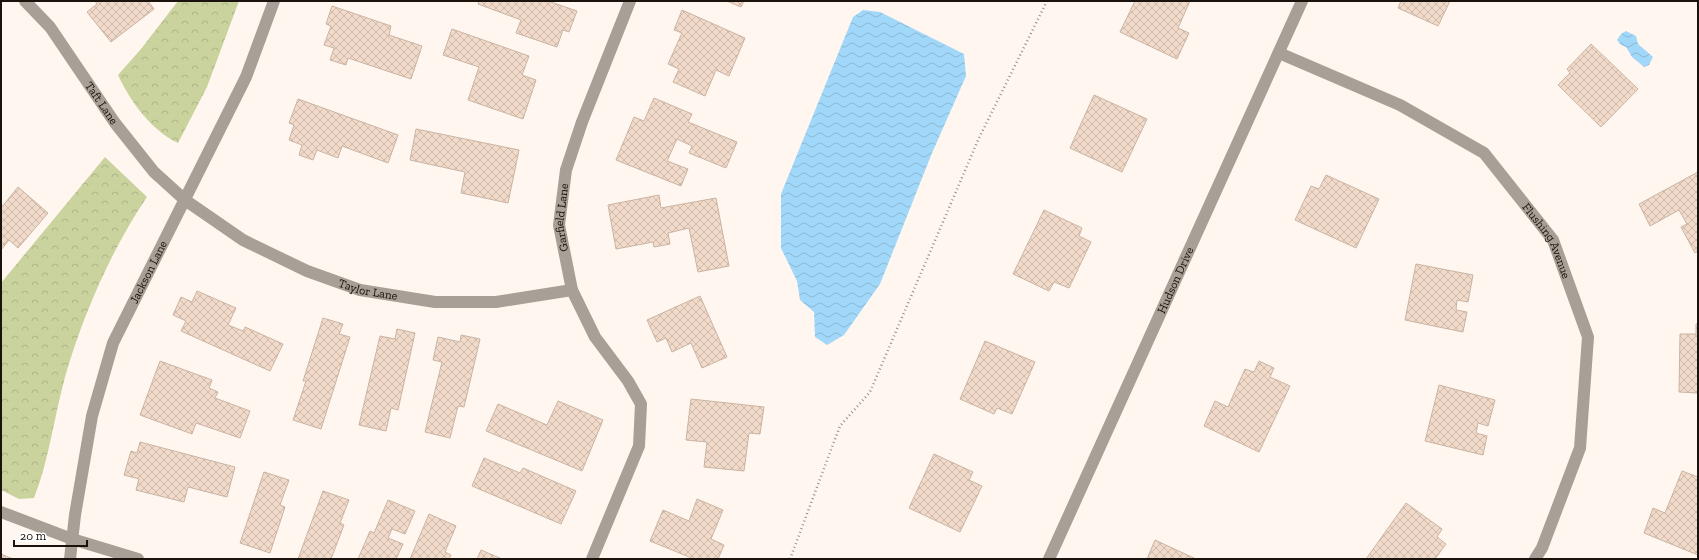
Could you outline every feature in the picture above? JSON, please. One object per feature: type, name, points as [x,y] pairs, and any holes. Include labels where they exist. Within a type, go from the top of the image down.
[{"type":"street","name":"Taft Lane","points":[[25,1],[50,27],[120,130],[154,172],[185,200]]},
{"type":"street","name":"Jackson Lane","points":[[70,559],[92,416],[113,343],[246,77],[274,1]]},
{"type":"street","name":"Garfield Lane","points":[[592,559],[639,446],[641,404],[628,381],[595,337],[572,290],[559,225],[566,170],[582,122],[630,1]]},
{"type":"street","name":"Hudson Drive","points":[[1049,559],[1302,1]]},
{"type":"street","name":"Flushing Avenue","points":[[1279,53],[1400,105],[1484,153],[1553,240],[1588,337],[1580,448],[1542,548],[1535,559]]},
{"type":"street","name":"Taylor Lane","points":[[185,200],[243,240],[307,271],[360,290],[434,302],[496,302],[572,290]]},
{"type":"street","points":[[1,512],[72,539],[138,559]]},
{"type":"path","points":[[790,559],[840,426],[870,392],[979,138],[1047,1]]},
{"type":"green space","points":[[178,1],[239,1],[207,87],[178,143],[159,131],[142,114],[135,105],[118,75],[141,49]]},
{"type":"green space","points":[[105,157],[147,197],[134,217],[110,261],[80,330],[65,377],[48,454],[34,498],[19,499],[1,490],[1,283]]},
{"type":"water","points":[[863,10],[880,12],[964,54],[966,76],[932,153],[880,284],[844,335],[827,345],[815,337],[814,312],[800,300],[797,281],[781,248],[781,194],[853,17]]},
{"type":"water","points":[[1626,31],[1636,36],[1638,44],[1653,57],[1649,65],[1644,67],[1632,57],[1626,47],[1621,45],[1617,40],[1621,34]]},
{"type":"building","points":[[95,1],[148,1],[154,9],[111,42],[87,12],[97,4]]},
{"type":"building","points":[[479,1],[548,1],[577,11],[569,32],[563,30],[557,47],[516,33],[521,20],[478,4]]},
{"type":"building","points":[[727,1],[744,1],[741,7]]},
{"type":"building","points":[[1135,1],[1190,1],[1178,28],[1189,33],[1177,59],[1120,32]]},
{"type":"building","points":[[1401,1],[1450,1],[1438,26],[1398,8]]},
{"type":"building","points":[[332,6],[391,26],[389,35],[422,46],[411,79],[348,58],[346,65],[330,60],[334,48],[324,45],[331,26],[326,24]]},
{"type":"building","points":[[682,10],[745,38],[729,76],[716,70],[705,96],[673,82],[679,69],[668,64],[682,33],[674,30]]},
{"type":"building","points":[[452,29],[529,56],[522,75],[536,80],[523,119],[468,100],[479,67],[443,55]]},
{"type":"building","points":[[1591,44],[1638,89],[1601,127],[1558,85],[1570,73],[1567,69]]},
{"type":"building","points":[[1094,95],[1147,119],[1122,172],[1070,148]]},
{"type":"building","points":[[654,98],[692,114],[688,122],[737,142],[726,168],[689,153],[692,146],[677,139],[667,161],[688,169],[681,186],[616,160],[634,117],[644,121]]},
{"type":"building","points":[[298,99],[398,135],[388,163],[342,146],[338,158],[317,150],[313,160],[299,155],[302,145],[289,140],[294,125],[289,123]]},
{"type":"building","points":[[416,129],[519,150],[508,203],[461,193],[465,172],[410,160]]},
{"type":"building","points":[[1698,172],[1698,251],[1695,253],[1681,227],[1687,224],[1679,210],[1650,226],[1639,204]]},
{"type":"building","points":[[1326,175],[1379,199],[1356,248],[1295,220],[1311,186],[1319,189]]},
{"type":"building","points":[[18,187],[48,213],[18,248],[9,240],[1,250],[1,208]]},
{"type":"building","points":[[659,195],[661,208],[716,198],[729,266],[698,272],[689,228],[668,233],[670,244],[654,247],[653,242],[616,249],[608,205]]},
{"type":"building","points":[[1044,210],[1082,228],[1079,236],[1091,242],[1069,288],[1054,282],[1049,291],[1013,274]]},
{"type":"building","points":[[1416,264],[1473,275],[1468,302],[1457,300],[1456,310],[1467,312],[1463,332],[1405,320]]},
{"type":"building","points":[[197,291],[236,308],[228,325],[243,331],[245,327],[283,344],[270,371],[181,331],[186,321],[173,315],[181,297],[192,302]]},
{"type":"building","points":[[700,296],[727,357],[702,368],[691,343],[672,352],[666,338],[657,342],[647,320]]},
{"type":"building","points":[[323,318],[343,324],[339,334],[350,337],[321,429],[293,420],[306,381],[303,381]]},
{"type":"building","points":[[1696,324],[1698,324],[1698,393],[1679,392],[1680,334],[1696,334]]},
{"type":"building","points":[[397,329],[415,333],[398,410],[391,408],[386,431],[359,425],[380,336],[395,339]]},
{"type":"building","points":[[461,335],[480,339],[464,407],[458,406],[450,438],[425,432],[442,362],[433,360],[438,337],[460,342]]},
{"type":"building","points":[[985,341],[1035,362],[1012,414],[997,408],[994,414],[960,399]]},
{"type":"building","points":[[160,361],[212,380],[209,388],[218,392],[215,398],[250,411],[240,438],[196,423],[192,434],[140,415]]},
{"type":"building","points":[[1259,361],[1274,368],[1270,377],[1290,386],[1259,452],[1204,426],[1215,401],[1228,407],[1245,369],[1254,372]]},
{"type":"building","points":[[1439,385],[1495,400],[1488,426],[1478,423],[1476,433],[1487,436],[1483,455],[1425,441]]},
{"type":"building","points":[[691,399],[764,407],[760,434],[749,433],[744,471],[704,467],[707,442],[686,440]]},
{"type":"building","points":[[558,401],[603,420],[582,471],[486,431],[498,404],[547,425]]},
{"type":"building","points":[[140,442],[235,467],[227,497],[188,487],[184,502],[136,490],[139,479],[124,475],[131,451],[137,453]]},
{"type":"building","points":[[934,454],[973,472],[969,480],[982,486],[960,532],[909,508]]},
{"type":"building","points":[[484,458],[520,473],[523,468],[576,491],[561,524],[472,486]]},
{"type":"building","points":[[1682,471],[1698,477],[1698,555],[1644,533],[1653,508],[1665,513]]},
{"type":"building","points":[[264,472],[289,480],[280,505],[285,507],[270,553],[240,543]]},
{"type":"building","points":[[323,491],[349,500],[340,523],[344,525],[331,559],[298,559]]},
{"type":"building","points":[[697,499],[723,510],[711,539],[724,545],[718,559],[694,559],[650,541],[663,510],[689,521]]},
{"type":"building","points":[[388,500],[415,511],[405,534],[392,529],[388,538],[403,544],[396,559],[358,559],[370,531],[374,533]]},
{"type":"building","points":[[1406,503],[1442,529],[1437,537],[1446,544],[1435,559],[1366,559]]},
{"type":"building","points":[[429,514],[456,526],[445,552],[451,555],[449,559],[410,559]]},
{"type":"building","points":[[1155,540],[1196,559],[1147,559]]},
{"type":"building","points":[[481,550],[502,559],[477,559]]},
{"type":"building","points":[[1,554],[13,559],[1,559]]}]
